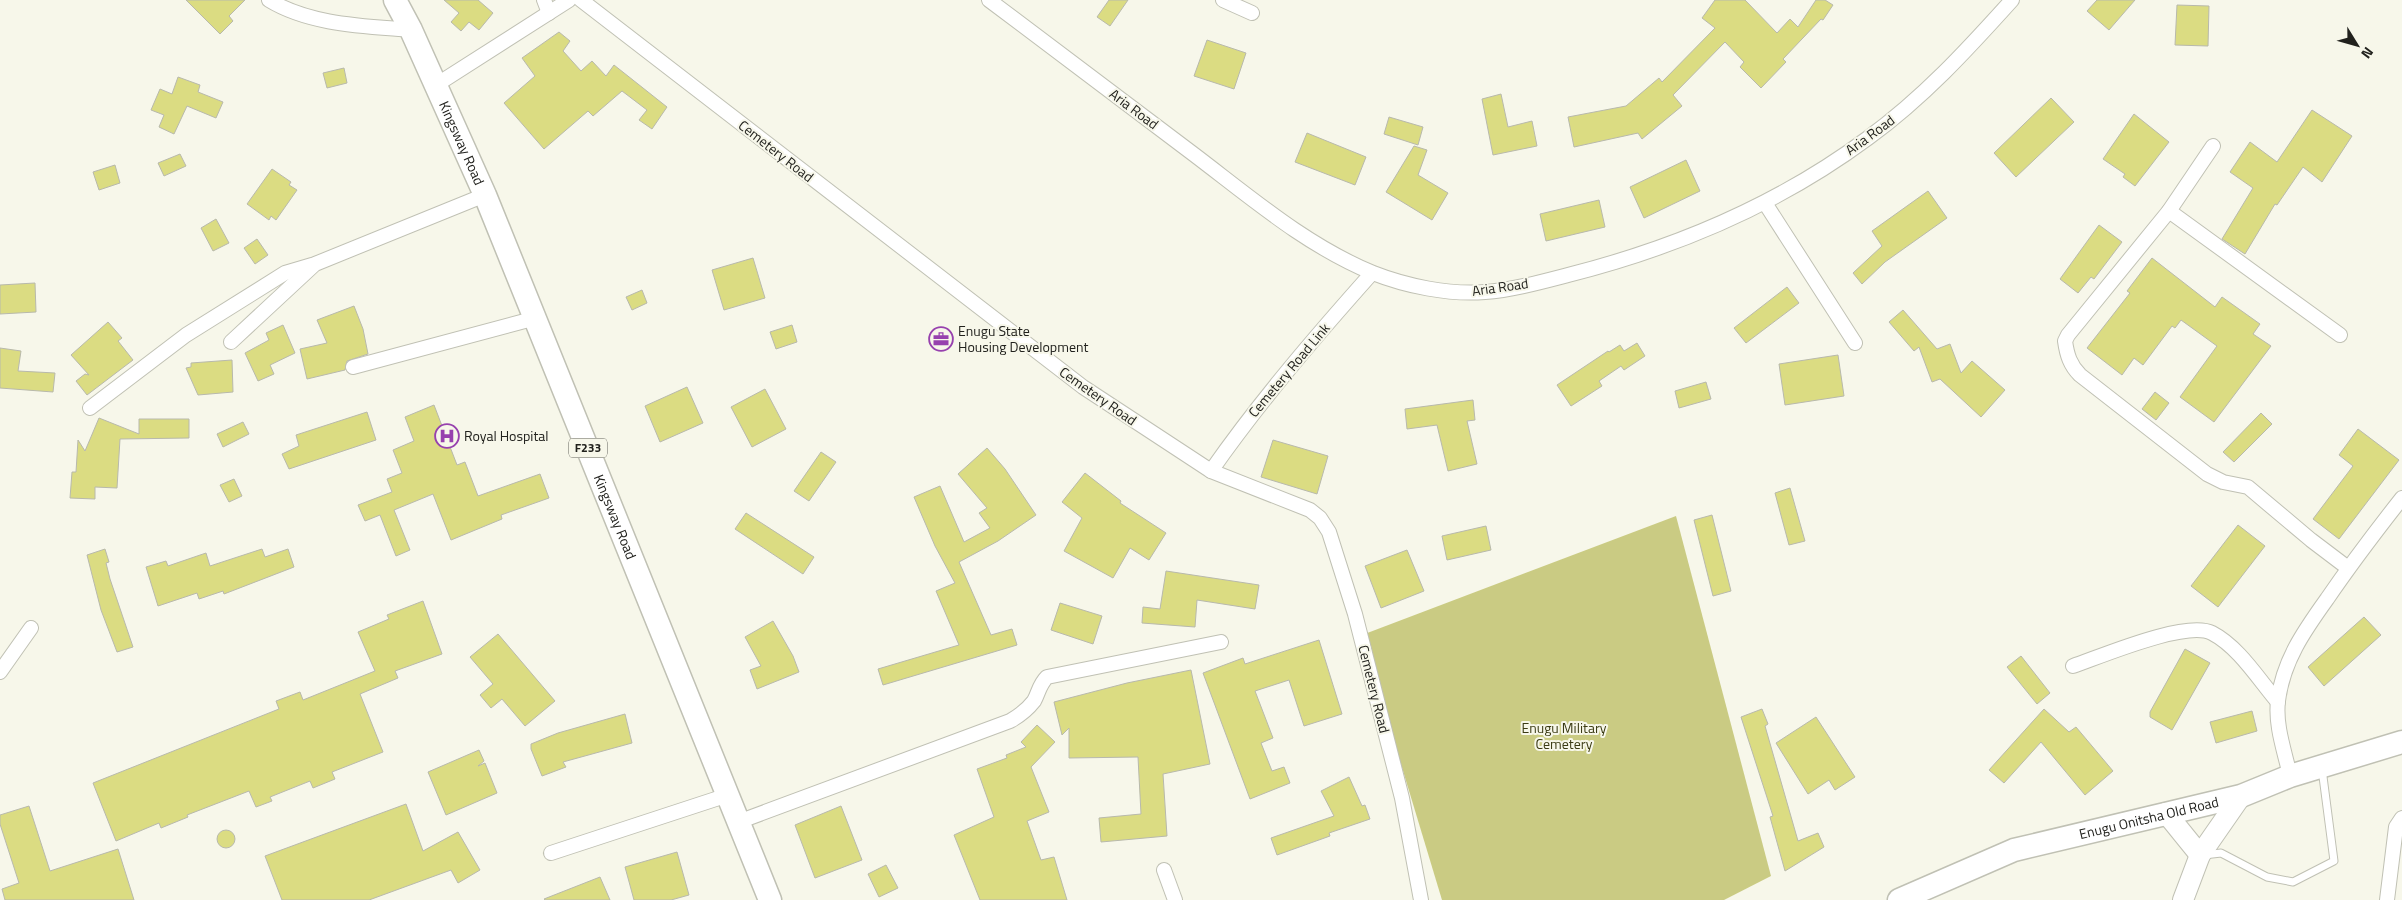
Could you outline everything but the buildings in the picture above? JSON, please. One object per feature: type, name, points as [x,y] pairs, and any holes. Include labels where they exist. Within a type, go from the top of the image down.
[{"type":"main road","name":"Kingsway Road","points":[[395,0],[411,30],[486,195],[770,900]]},
{"type":"main road","name":"Enugu Onitsha Old Road","points":[[1899,900],[2014,850],[2241,796],[2290,776],[2402,742]]},
{"type":"main road","points":[[2183,900],[2200,855],[2241,796]]},
{"type":"main road","points":[[2166,813],[2200,855]]},
{"type":"street","points":[[269,0],[297,14],[356,26],[411,30]]},
{"type":"street","points":[[436,85],[546,6],[569,0]]},
{"type":"street","name":"Cemetery Road","points":[[581,0],[1083,387],[1211,471],[1310,510],[1320,518],[1330,532],[1356,621],[1402,798],[1422,900]]},
{"type":"street","name":"Aria Road","points":[[989,0],[1297,233],[1372,272],[1418,285],[1466,292],[1486,292],[1590,269],[1675,242],[1765,203],[1825,168],[1901,113],[1938,80],[2012,0]]},
{"type":"street","points":[[1223,0],[1252,13]]},
{"type":"street","points":[[2213,146],[2169,211],[2065,341],[2072,367],[2207,474],[2223,482],[2248,487],[2311,540],[2348,568]]},
{"type":"street","points":[[90,408],[186,335],[285,273],[315,264],[486,195]]},
{"type":"street","points":[[1765,203],[1855,343]]},
{"type":"street","points":[[2169,211],[2340,335]]},
{"type":"street","points":[[231,342],[315,264]]},
{"type":"street","name":"Cemetery Road Link","points":[[1211,471],[1248,418],[1372,272]]},
{"type":"street","points":[[353,367],[536,318]]},
{"type":"street","points":[[2290,776],[2279,730],[2278,702],[2284,674],[2293,650],[2307,625],[2402,498]]},
{"type":"street","points":[[0,672],[31,628]]},
{"type":"street","points":[[2073,666],[2159,637],[2199,629],[2212,633],[2228,644],[2278,702]]},
{"type":"street","points":[[738,822],[1010,722],[1024,712],[1035,699],[1039,685],[1047,677],[1221,642]]},
{"type":"street","points":[[551,853],[728,795]]},
{"type":"street","points":[[2387,900],[2396,827],[2402,818]]},
{"type":"street","points":[[1164,870],[1175,900]]},
{"type":"lane","points":[[2200,855],[2221,854],[2267,877],[2293,882],[2334,861],[2322,766]]},
{"type":"green space","name":"Enugu Military Cemetery","points":[[1676,516],[1771,876],[1724,900],[1442,900],[1362,635]]},
{"type":"place","name":"Enugu State Housing Development","points":[[941,339]]},
{"type":"place","name":"Royal Hospital","points":[[447,436]]}]
